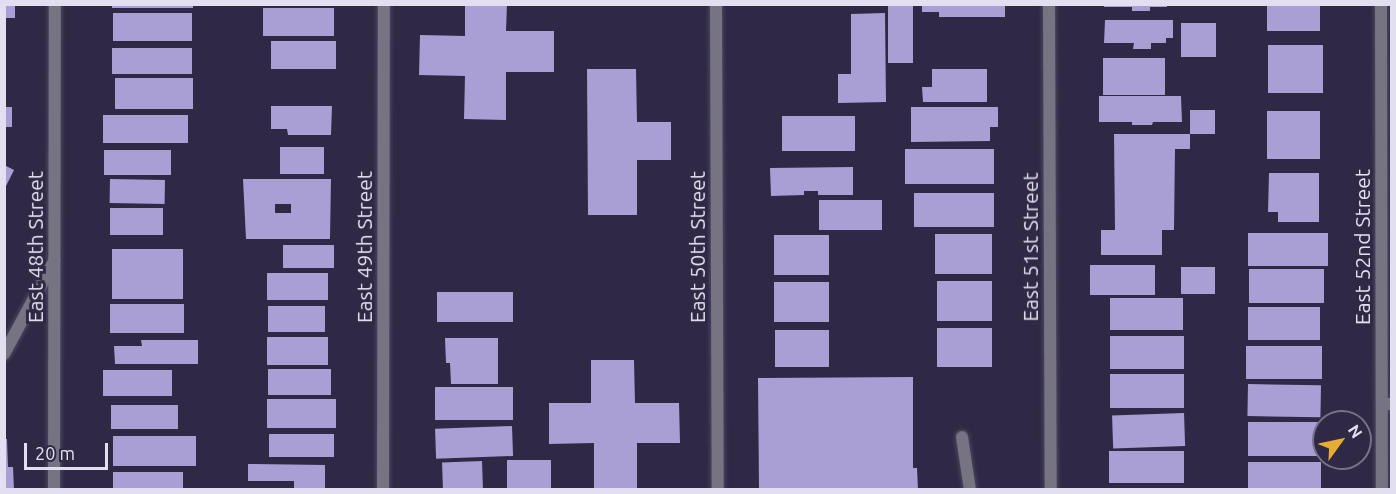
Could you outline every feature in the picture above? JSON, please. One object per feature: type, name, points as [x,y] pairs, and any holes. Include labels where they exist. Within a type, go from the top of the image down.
[{"type":"street","name":"East 48th Street","points":[[54,489],[56,4]]},
{"type":"street","name":"East 49th Street","points":[[383,489],[384,4]]},
{"type":"street","name":"East 50th Street","points":[[716,4],[718,489]]},
{"type":"street","name":"East 51st Street","points":[[1048,4],[1051,489]]},
{"type":"street","name":"East 52nd Street","points":[[1381,4],[1387,404],[1382,489]]},
{"type":"street","points":[[4,354],[55,260]]},
{"type":"street","points":[[962,436],[970,489]]},
{"type":"building","points":[[4,4],[15,4],[15,18],[4,18]]},
{"type":"building","points":[[112,4],[193,4],[193,8],[112,8]]},
{"type":"building","points":[[465,4],[507,4],[506,31],[554,31],[554,72],[506,72],[506,120],[464,119],[465,76],[419,75],[420,35],[465,36]]},
{"type":"building","points":[[888,4],[913,4],[913,63],[888,63]]},
{"type":"building","points":[[922,4],[1005,4],[1005,17],[939,17],[939,12],[922,12]]},
{"type":"building","points":[[1104,4],[1167,4],[1167,7],[1150,7],[1150,11],[1132,11],[1132,7],[1104,7]]},
{"type":"building","points":[[1267,4],[1320,4],[1320,31],[1267,31]]},
{"type":"building","points":[[263,8],[334,8],[334,36],[263,36]]},
{"type":"building","points":[[113,13],[192,13],[192,41],[113,41]]},
{"type":"building","points":[[885,13],[886,102],[838,103],[838,74],[851,74],[851,14]]},
{"type":"building","points":[[1105,20],[1173,20],[1173,38],[1166,38],[1166,43],[1151,43],[1151,49],[1133,49],[1134,43],[1104,43]]},
{"type":"building","points":[[1181,23],[1216,23],[1216,57],[1181,57]]},
{"type":"building","points":[[271,41],[336,41],[336,69],[271,69]]},
{"type":"building","points":[[1268,45],[1323,45],[1323,93],[1268,93]]},
{"type":"building","points":[[112,48],[192,48],[192,74],[112,74]]},
{"type":"building","points":[[1103,58],[1165,58],[1165,95],[1103,95]]},
{"type":"building","points":[[587,69],[636,69],[637,122],[671,122],[671,160],[637,160],[637,215],[588,215]]},
{"type":"building","points":[[932,69],[987,69],[987,102],[923,102],[922,87],[932,87]]},
{"type":"building","points":[[115,78],[193,78],[193,109],[115,109]]},
{"type":"building","points":[[1099,96],[1181,96],[1182,122],[1132,125],[1132,122],[1099,122]]},
{"type":"building","points":[[271,106],[332,106],[331,135],[288,135],[287,129],[271,129]]},
{"type":"building","points":[[4,107],[12,107],[12,127],[4,127]]},
{"type":"building","points":[[911,107],[998,107],[998,127],[990,127],[990,141],[911,142]]},
{"type":"building","points":[[1190,110],[1215,110],[1215,134],[1190,134]]},
{"type":"building","points":[[1267,111],[1320,111],[1320,159],[1267,159]]},
{"type":"building","points":[[103,115],[188,115],[188,143],[103,143]]},
{"type":"building","points":[[782,116],[855,116],[855,151],[782,151]]},
{"type":"building","points":[[1114,134],[1190,134],[1190,149],[1175,149],[1174,230],[1162,230],[1162,255],[1101,255],[1101,230],[1115,230]]},
{"type":"building","points":[[280,147],[324,147],[324,174],[280,174]]},
{"type":"building","points":[[905,149],[994,149],[994,184],[905,184]]},
{"type":"building","points":[[104,150],[171,150],[171,175],[104,175]]},
{"type":"building","points":[[4,165],[14,170],[4,190]]},
{"type":"building","points":[[853,167],[853,195],[818,195],[818,191],[804,191],[804,195],[771,196],[770,168]]},
{"type":"building","points":[[1269,173],[1319,173],[1319,222],[1278,222],[1278,212],[1268,212]]},
{"type":"building","points":[[110,179],[165,180],[165,204],[110,203]]},
{"type":"building","points":[[243,179],[331,179],[330,239],[246,239]],"holes":[[[275,204],[291,204],[291,213],[275,213]]]},
{"type":"building","points":[[914,193],[994,193],[994,227],[914,227]]},
{"type":"building","points":[[819,200],[882,200],[882,230],[819,230]]},
{"type":"building","points":[[110,208],[163,208],[163,235],[110,235]]},
{"type":"building","points":[[1248,233],[1328,233],[1328,266],[1248,266]]},
{"type":"building","points":[[935,234],[992,234],[992,274],[935,274]]},
{"type":"building","points":[[774,235],[829,235],[829,275],[774,275]]},
{"type":"building","points":[[283,245],[334,245],[334,268],[283,268]]},
{"type":"building","points":[[112,249],[183,249],[183,299],[112,299]]},
{"type":"building","points":[[1090,265],[1155,265],[1155,295],[1090,295]]},
{"type":"building","points":[[1181,267],[1215,267],[1215,294],[1181,294]]},
{"type":"building","points":[[1249,269],[1324,269],[1324,303],[1249,303]]},
{"type":"building","points":[[267,273],[328,273],[328,300],[267,300]]},
{"type":"building","points":[[937,281],[992,281],[992,321],[937,321]]},
{"type":"building","points":[[774,282],[829,282],[829,322],[774,322]]},
{"type":"building","points":[[437,292],[513,292],[513,322],[437,322]]},
{"type":"building","points":[[1110,298],[1183,298],[1183,330],[1110,330]]},
{"type":"building","points":[[110,304],[184,304],[184,333],[110,333]]},
{"type":"building","points":[[268,306],[325,306],[325,332],[268,332]]},
{"type":"building","points":[[1248,307],[1320,307],[1320,340],[1248,340]]},
{"type":"building","points":[[937,328],[992,328],[992,367],[937,367]]},
{"type":"building","points":[[775,330],[829,330],[829,367],[775,367]]},
{"type":"building","points":[[1110,336],[1184,336],[1184,369],[1110,369]]},
{"type":"building","points":[[267,337],[328,337],[328,365],[267,365]]},
{"type":"building","points":[[445,338],[498,338],[498,384],[451,384],[450,363],[446,363]]},
{"type":"building","points":[[141,340],[198,340],[198,364],[115,364],[114,346],[142,346]]},
{"type":"building","points":[[1246,346],[1322,346],[1322,379],[1246,379]]},
{"type":"building","points":[[591,360],[634,360],[635,403],[679,403],[680,443],[637,443],[637,490],[594,490],[594,443],[549,444],[549,403],[591,403]]},
{"type":"building","points":[[268,369],[331,369],[331,395],[268,395]]},
{"type":"building","points":[[103,370],[172,370],[172,396],[103,396]]},
{"type":"building","points":[[1110,374],[1184,374],[1184,408],[1110,408]]},
{"type":"building","points":[[913,377],[913,468],[917,468],[918,490],[759,490],[758,378]]},
{"type":"building","points":[[1248,384],[1321,385],[1321,410],[1312,410],[1312,417],[1247,416]]},
{"type":"building","points":[[435,387],[513,387],[513,420],[435,420]]},
{"type":"building","points":[[267,399],[336,399],[336,428],[267,428]]},
{"type":"building","points":[[111,405],[178,405],[178,429],[111,429]]},
{"type":"building","points":[[1184,413],[1185,446],[1113,448],[1112,416]]},
{"type":"building","points":[[1248,422],[1312,422],[1312,456],[1248,456]]},
{"type":"building","points":[[512,426],[513,456],[436,459],[435,429]]},
{"type":"building","points":[[269,434],[334,434],[334,457],[269,457]]},
{"type":"building","points":[[113,436],[196,436],[196,466],[113,466]]},
{"type":"building","points":[[4,439],[7,439],[8,467],[13,467],[14,490],[4,490]]},
{"type":"building","points":[[1109,451],[1184,451],[1184,483],[1109,483]]},
{"type":"building","points":[[507,460],[551,460],[551,490],[507,490]]},
{"type":"building","points":[[482,461],[483,490],[443,490],[442,462]]},
{"type":"building","points":[[1248,462],[1312,462],[1312,470],[1321,470],[1321,490],[1248,490]]},
{"type":"building","points":[[248,464],[325,465],[325,490],[294,490],[294,481],[248,481]]},
{"type":"building","points":[[113,472],[183,472],[183,490],[113,490]]}]
